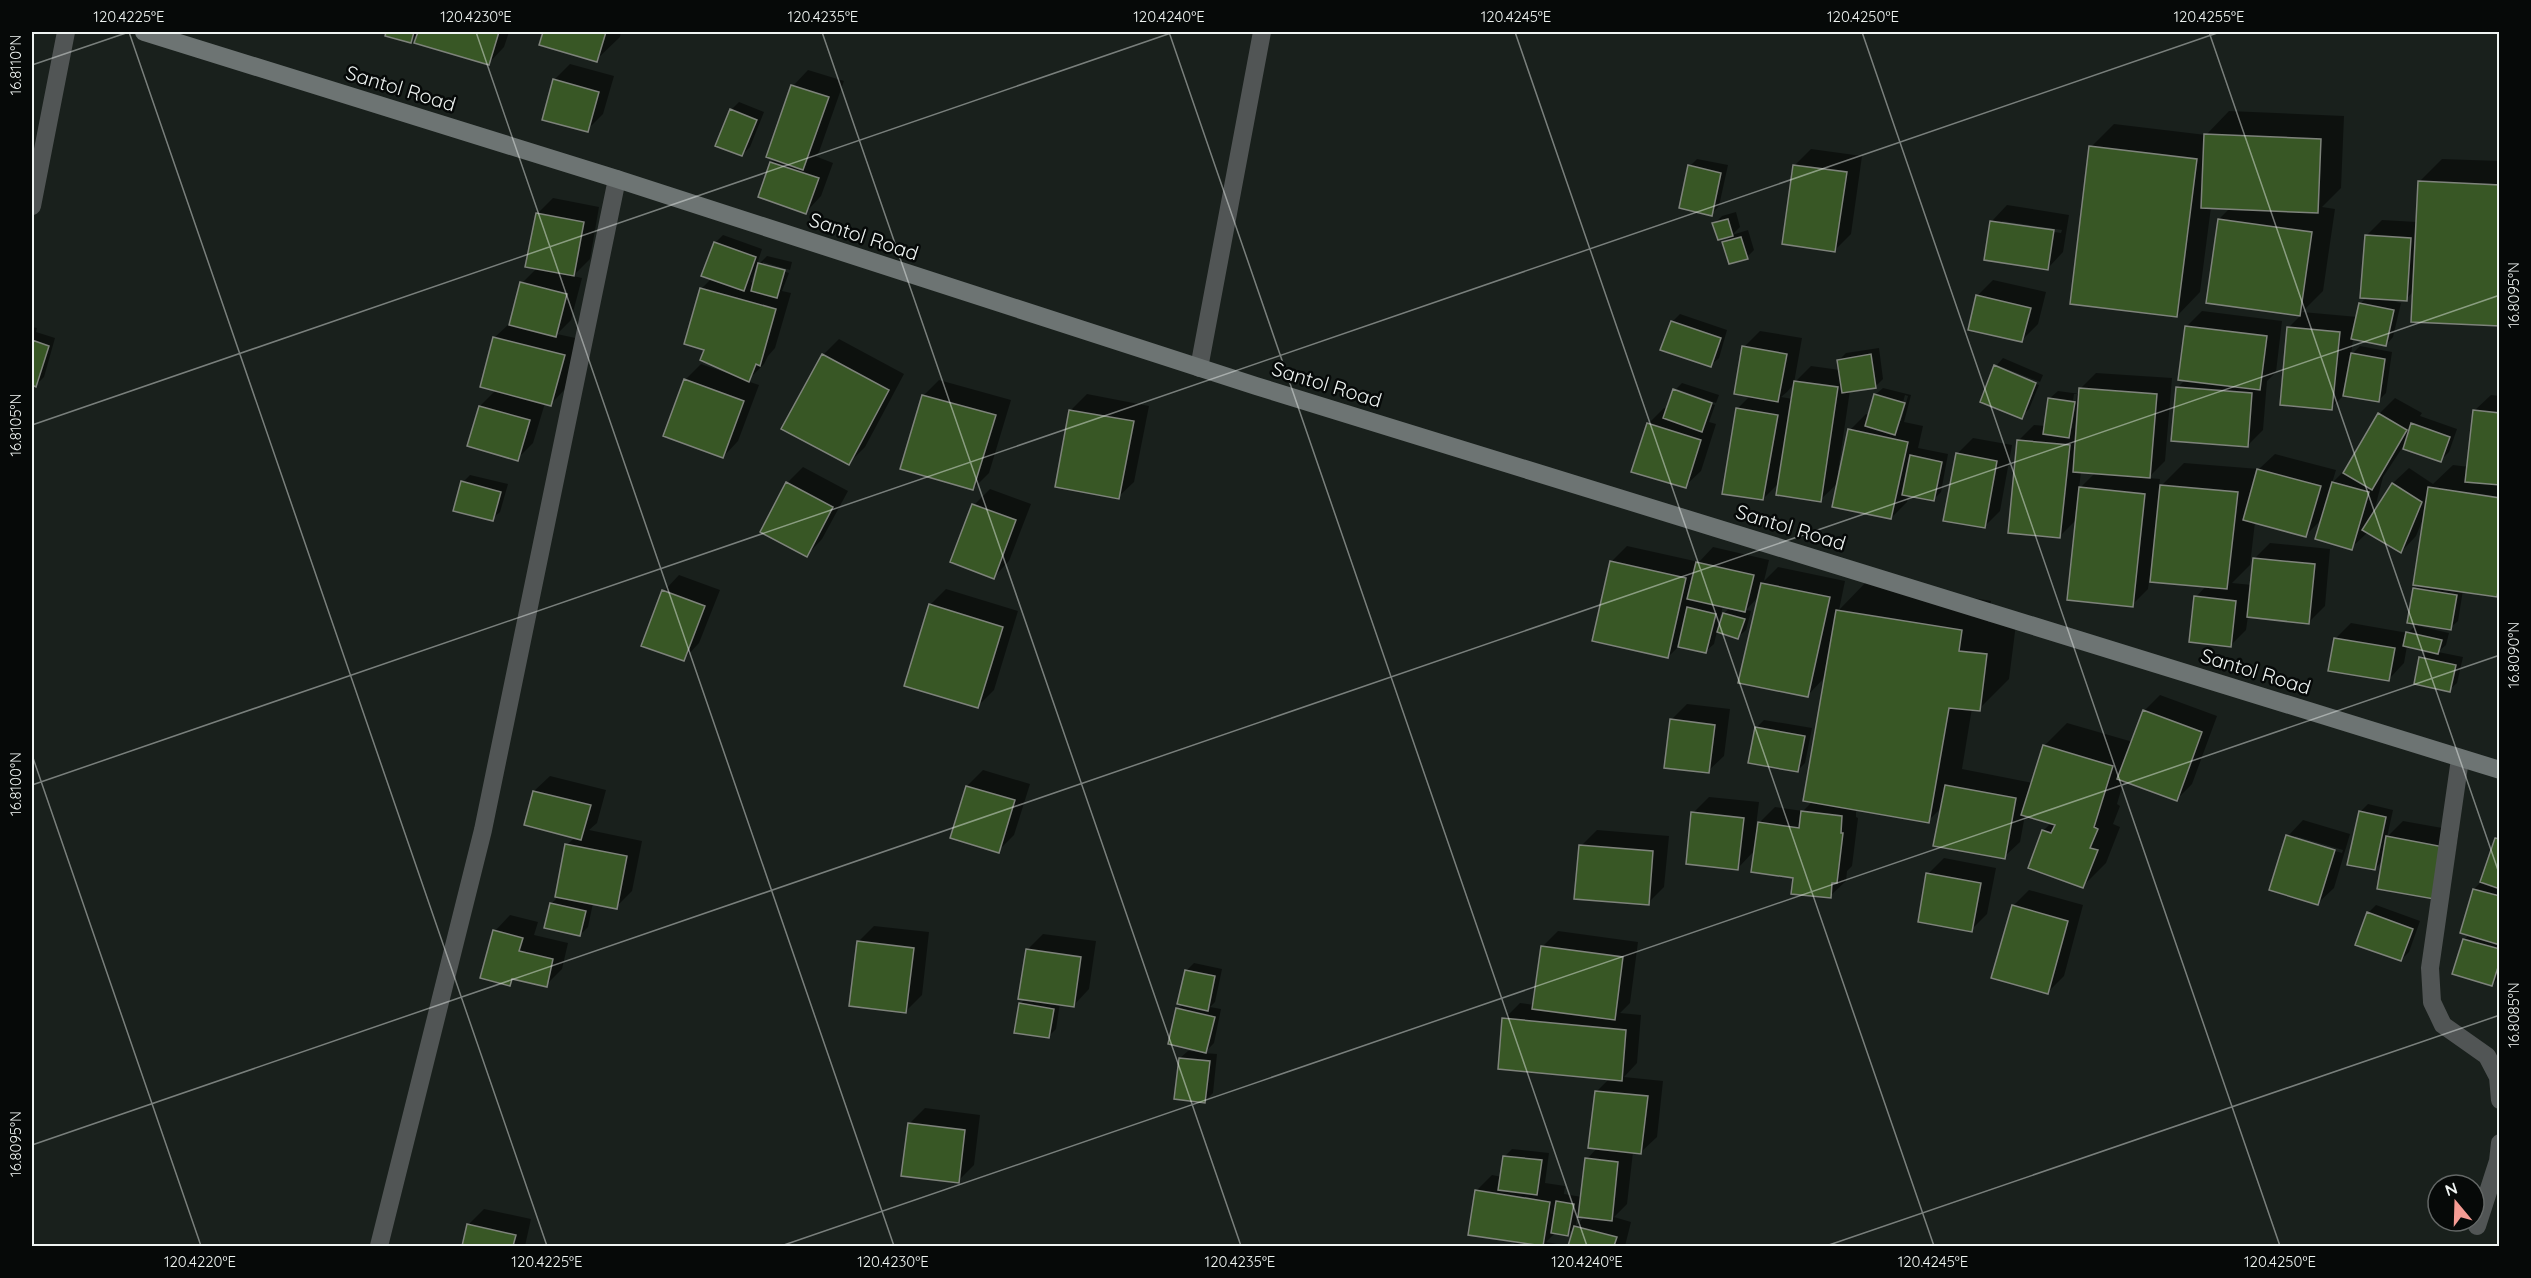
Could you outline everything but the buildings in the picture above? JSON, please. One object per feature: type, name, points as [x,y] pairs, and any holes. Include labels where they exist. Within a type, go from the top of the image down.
[{"type":"main road","name":"Santol Road","points":[[144,32],[617,179],[1199,368],[2499,771]]},
{"type":"street","points":[[32,206],[66,32]]},
{"type":"street","points":[[1199,368],[1262,32]]},
{"type":"street","points":[[379,1246],[483,830],[617,179]]},
{"type":"street","points":[[2460,759],[2430,968],[2432,1002],[2443,1025],[2487,1056],[2498,1077],[2499,1100]]},
{"type":"street","points":[[2486,1196],[2498,1161],[2499,1143]]}]
